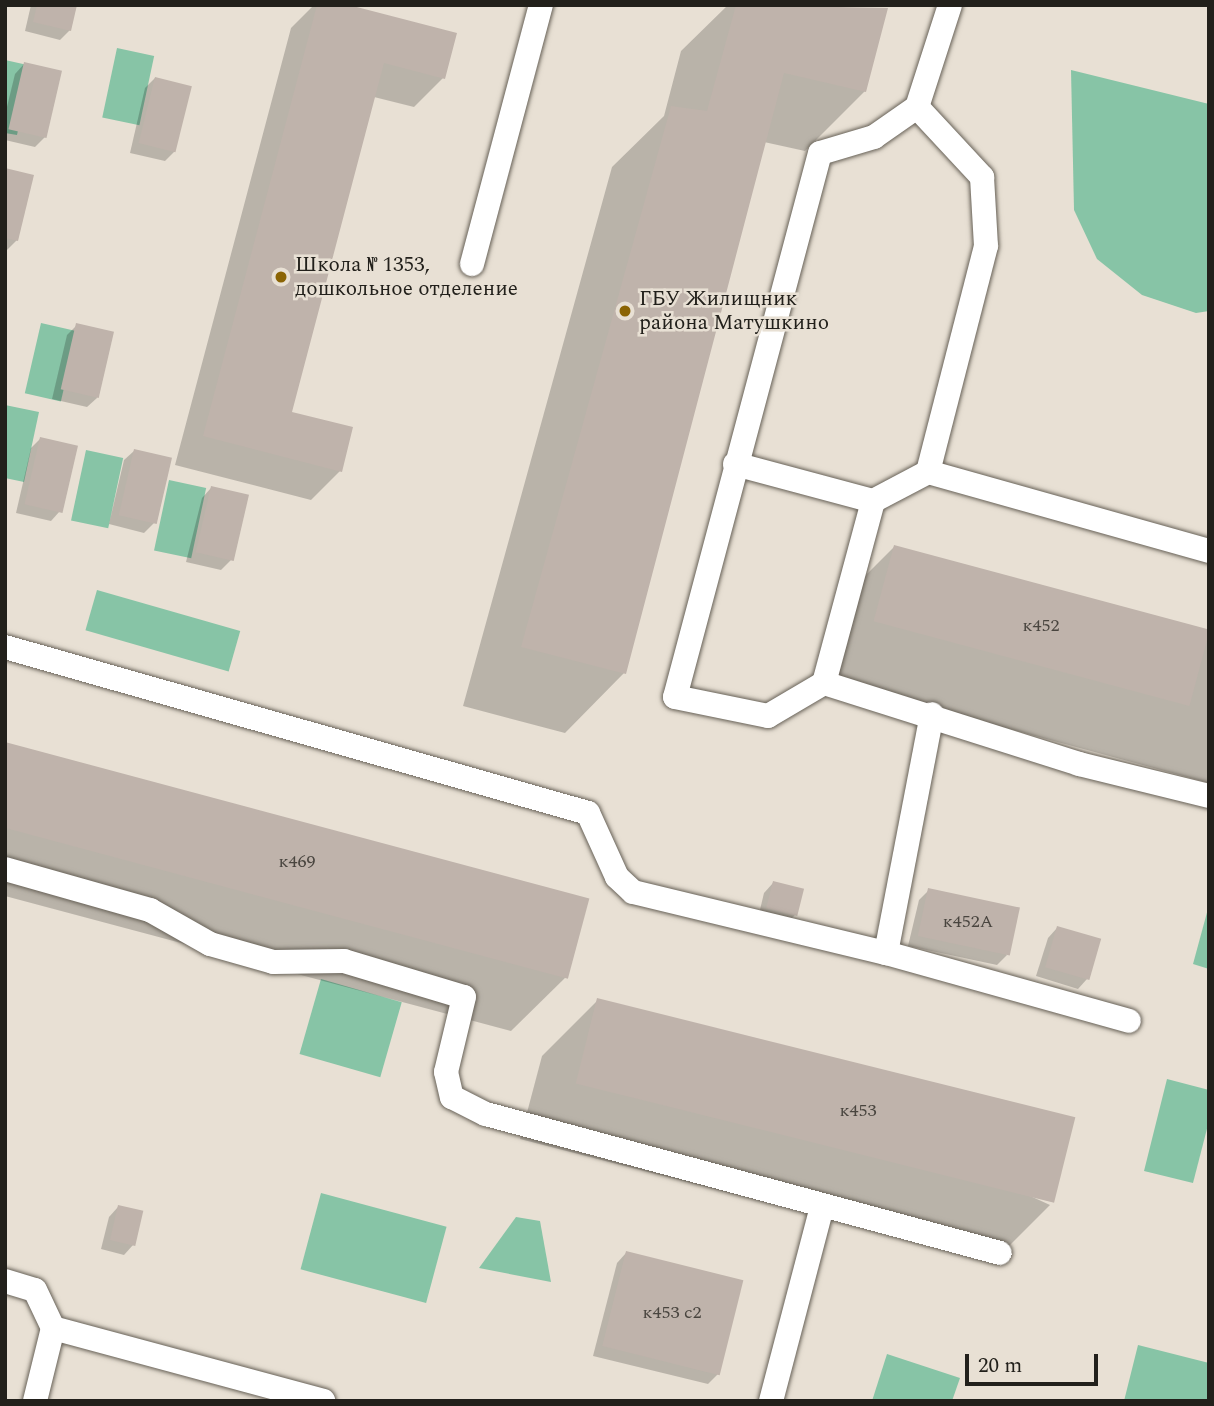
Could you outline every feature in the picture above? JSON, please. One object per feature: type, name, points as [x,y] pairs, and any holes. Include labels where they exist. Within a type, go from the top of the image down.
[{"type":"lane","points":[[472,264],[541,5]]},
{"type":"lane","points":[[873,501],[824,683],[768,716],[675,697],[820,153],[874,137],[917,107],[950,5]]},
{"type":"lane","points":[[917,107],[982,177],[986,246],[928,472]]},
{"type":"lane","points":[[735,464],[873,501],[928,472],[1209,551]]},
{"type":"lane","points":[[5,647],[588,813],[617,877],[633,892],[886,953],[1129,1021]]},
{"type":"lane","points":[[824,683],[932,714],[1079,764],[1209,796]]},
{"type":"lane","points":[[886,953],[932,714]]},
{"type":"lane","points":[[5,869],[150,910],[210,944],[273,962],[344,961],[464,997],[446,1072],[452,1097],[486,1114],[1000,1253]]},
{"type":"lane","points":[[771,1401],[822,1206]]},
{"type":"lane","points":[[5,1280],[35,1290],[53,1328],[35,1401]]},
{"type":"lane","points":[[53,1328],[323,1401]]},
{"type":"green space","points":[[117,48],[154,56],[139,125],[102,117]]},
{"type":"green space","points":[[5,60],[32,66],[17,135],[5,133]]},
{"type":"green space","points":[[1071,70],[1209,104],[1209,311],[1196,313],[1142,295],[1097,259],[1074,210]]},
{"type":"green space","points":[[41,323],[77,331],[61,401],[25,393]]},
{"type":"green space","points":[[5,405],[39,412],[24,482],[5,478]]},
{"type":"green space","points":[[86,450],[123,458],[108,528],[71,520]]},
{"type":"green space","points":[[169,480],[206,488],[191,558],[154,550]]},
{"type":"green space","points":[[97,590],[240,631],[229,671],[85,630]]},
{"type":"green space","points":[[1209,905],[1209,969],[1193,964]]},
{"type":"green space","points":[[321,979],[402,1002],[380,1077],[300,1054]]},
{"type":"green space","points":[[1167,1079],[1209,1090],[1209,1121],[1193,1183],[1144,1171]]},
{"type":"green space","points":[[321,1193],[447,1227],[426,1303],[301,1269]]},
{"type":"green space","points":[[516,1217],[540,1221],[551,1282],[479,1268]]},
{"type":"green space","points":[[1138,1345],[1209,1363],[1209,1401],[1124,1401]]},
{"type":"green space","points":[[887,1354],[960,1378],[952,1401],[872,1401]]},
{"type":"building","points":[[37,5],[77,5],[71,31],[33,22]]},
{"type":"building","points":[[317,5],[349,5],[457,33],[445,79],[384,63],[292,412],[353,427],[342,472],[203,436]]},
{"type":"building","points":[[736,5],[888,8],[866,92],[784,73],[626,674],[521,647],[671,106],[707,111]]},
{"type":"building","points":[[24,62],[62,71],[46,138],[8,129]]},
{"type":"building","points":[[155,77],[192,86],[175,152],[139,143]]},
{"type":"building","points":[[5,168],[34,175],[18,241],[5,238]]},
{"type":"building","points":[[76,323],[114,332],[99,398],[61,389]]},
{"type":"building","points":[[40,437],[78,446],[62,513],[24,504]]},
{"type":"building","points":[[134,449],[172,458],[157,524],[119,515]]},
{"type":"building","points":[[211,486],[249,495],[234,561],[196,552]]},
{"type":"building","points":[[894,545],[1209,629],[1189,706],[874,621]]},
{"type":"building","points":[[5,742],[589,899],[568,979],[5,828]]},
{"type":"building","points":[[773,881],[804,889],[797,916],[766,908]]},
{"type":"building","points":[[928,888],[1020,908],[1010,955],[918,936]]},
{"type":"building","points":[[1057,926],[1101,939],[1089,980],[1045,967]]},
{"type":"building","points":[[597,998],[1075,1117],[1054,1203],[576,1083]]},
{"type":"building","points":[[118,1205],[143,1211],[135,1246],[110,1240]]},
{"type":"building","points":[[626,1251],[743,1280],[720,1375],[602,1346]]},
{"type":"place","name":"Школа № 1353, дошкольное отделение","points":[[281,277]]},
{"type":"place","name":"ГБУ Жилищник района Матушкино","points":[[625,311]]}]
